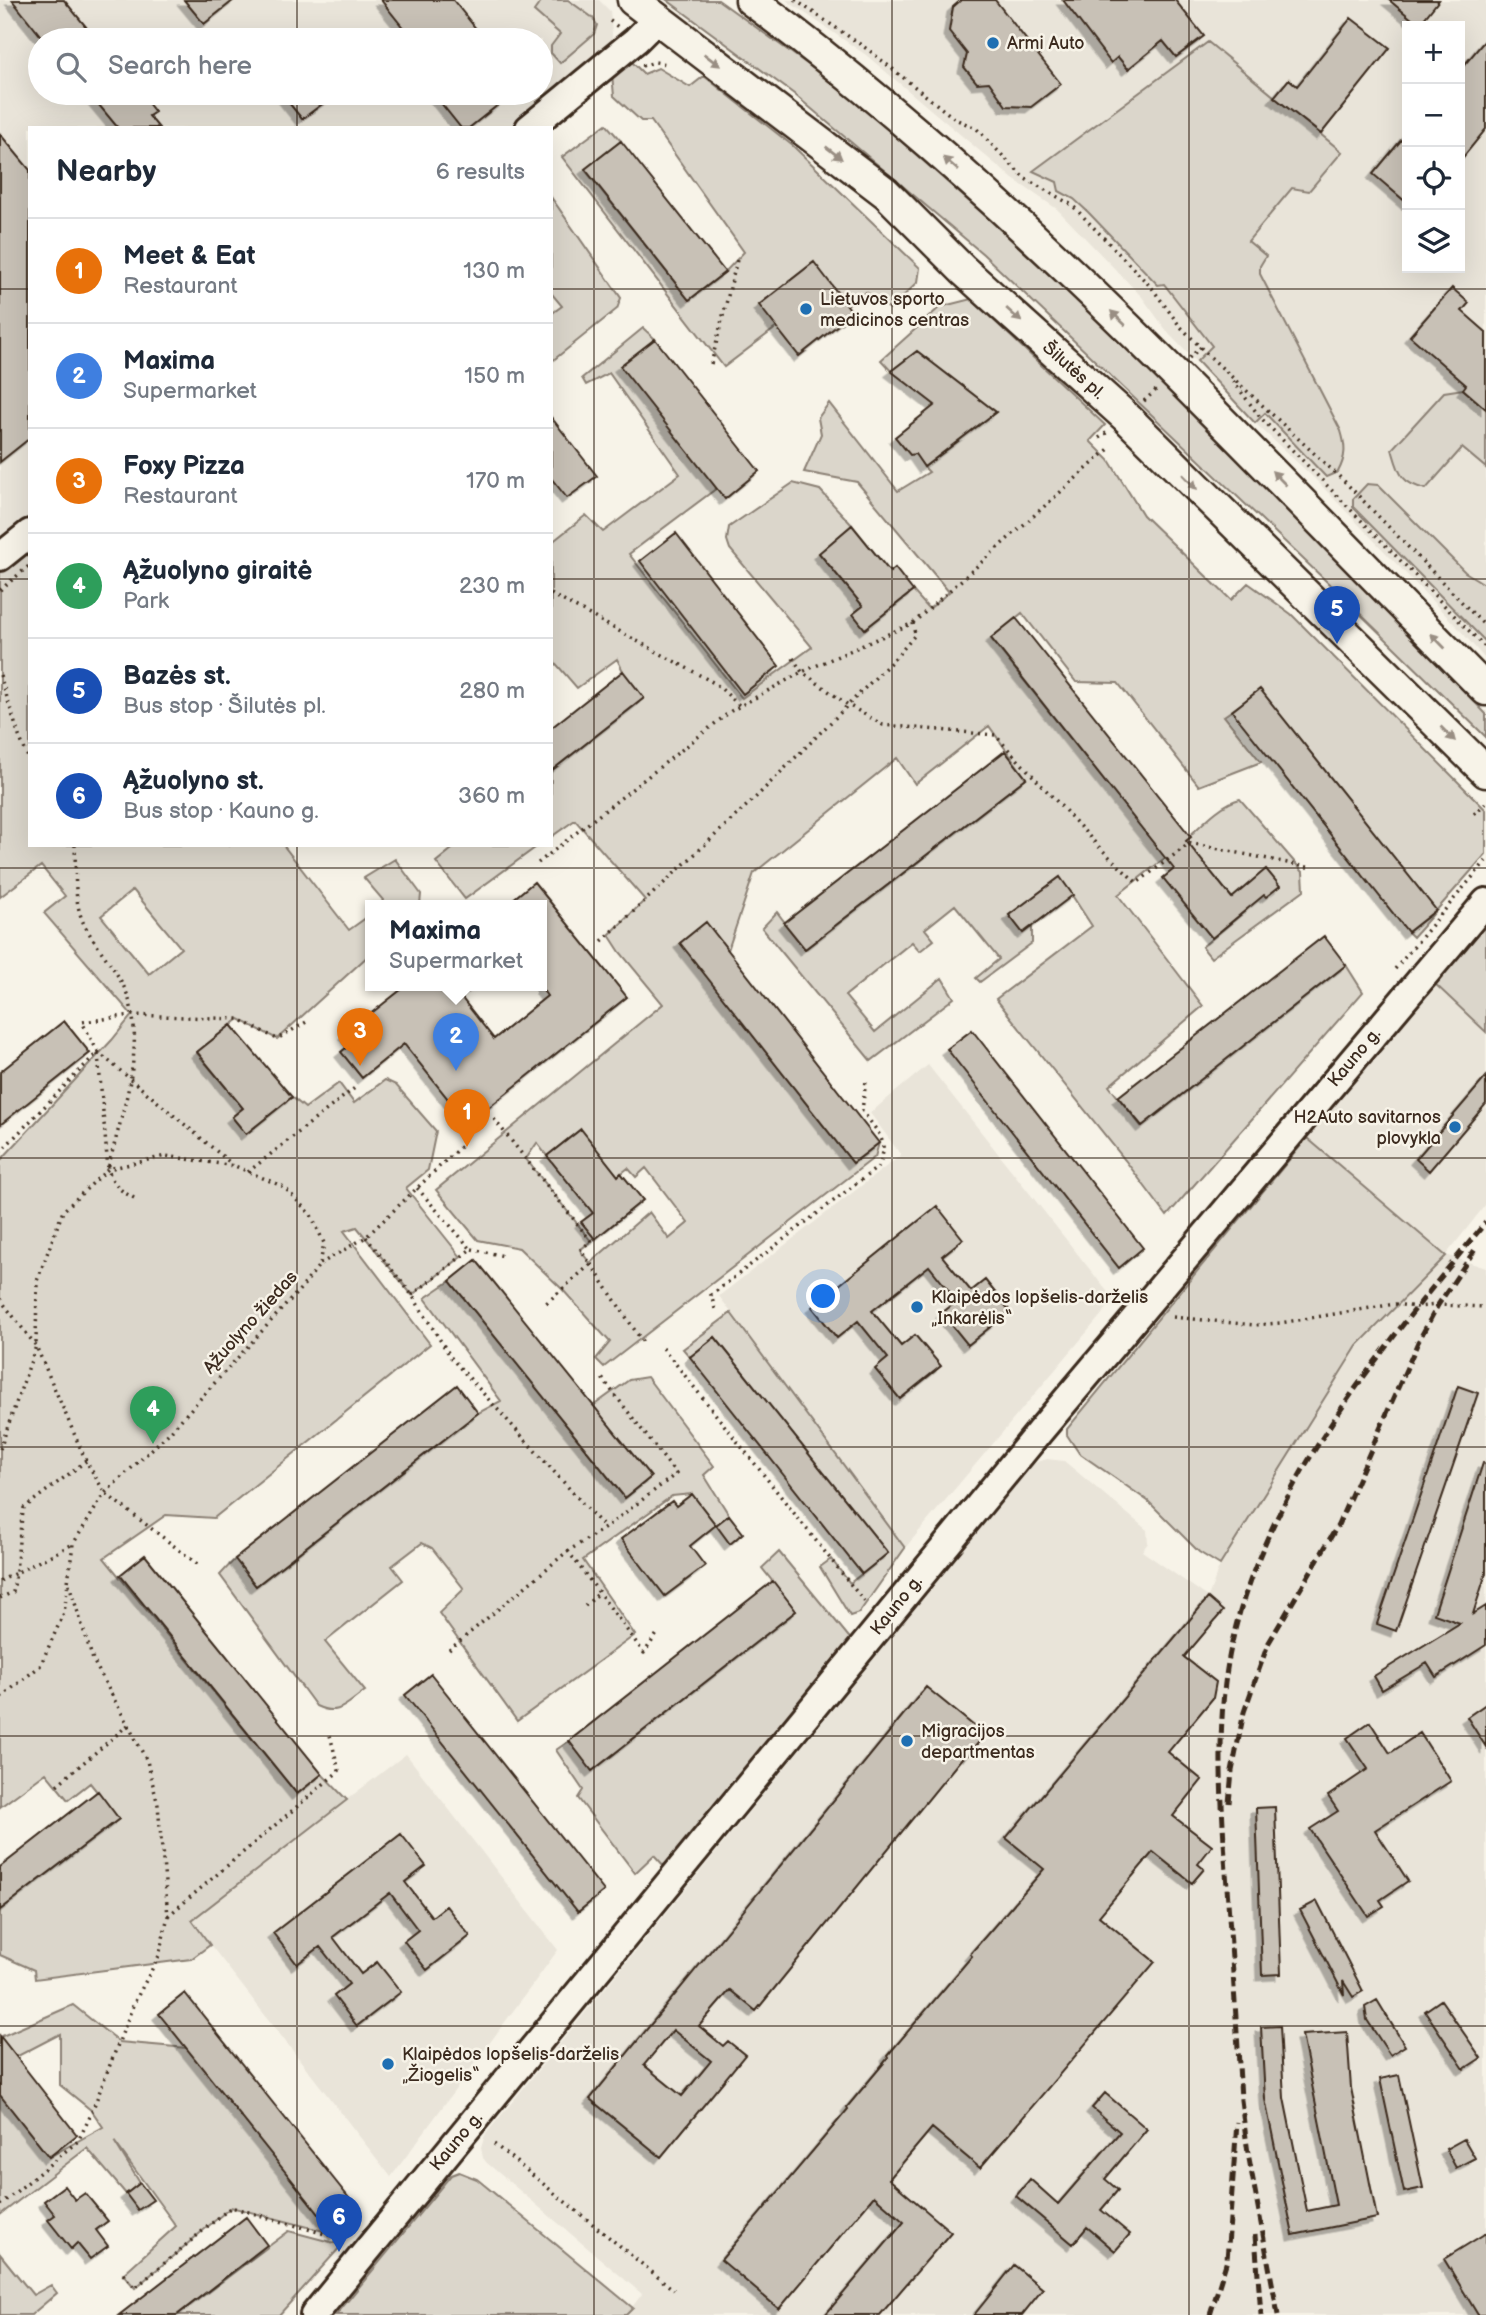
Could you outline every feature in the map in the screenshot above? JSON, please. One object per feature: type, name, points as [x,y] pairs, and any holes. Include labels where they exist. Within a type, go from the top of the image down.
[{"type":"main road","name":"Šilutės pl.","points":[[633,0],[886,193],[963,270],[1126,417],[1486,772]]},
{"type":"main road","points":[[751,0],[827,56],[1025,228],[1175,372],[1486,690]]},
{"type":"main road","points":[[531,126],[636,40],[658,18]]},
{"type":"main road","points":[[0,557],[28,535]]},
{"type":"main road","name":"Kauno g.","points":[[314,2315],[1040,1431],[1486,902]]},
{"type":"path","points":[[795,0],[870,51],[955,119],[976,128],[1024,178],[1072,205],[1152,288],[1179,325],[1200,347],[1345,482],[1486,627]]},
{"type":"path","points":[[634,73],[649,63],[667,64]]},
{"type":"path","points":[[711,364],[737,260]]},
{"type":"path","points":[[1099,438],[1126,417],[1200,347]]},
{"type":"path","points":[[1227,373],[1260,417],[1486,648]]},
{"type":"path","points":[[538,863],[740,706],[802,672],[914,623],[1110,448]]},
{"type":"path","points":[[0,590],[28,567]]},
{"type":"path","points":[[553,595],[716,684],[740,706]]},
{"type":"path","points":[[602,941],[756,797],[848,705],[915,635],[914,623]]},
{"type":"path","points":[[793,658],[802,672],[848,705],[883,725],[995,735],[1137,883],[1190,843],[1312,868]]},
{"type":"path","points":[[0,675],[28,757]]},
{"type":"path","points":[[1474,814],[1486,803]]},
{"type":"path","points":[[0,1449],[36,1346],[37,1281],[64,1211],[108,1169],[136,1042],[132,1015],[121,981],[84,924],[79,910],[75,847]]},
{"type":"path","points":[[1395,969],[1486,861]]},
{"type":"path","points":[[235,1166],[98,1052],[82,1022],[132,1015],[239,1019],[277,1040],[308,1021]]},
{"type":"path","points":[[0,1152],[98,1052]]},
{"type":"path","points":[[98,1052],[108,1169],[112,1182],[121,1192],[138,1200]]},
{"type":"path","points":[[715,1309],[711,1294],[877,1167],[884,1154],[885,1144],[862,1110],[866,1081]]},
{"type":"path","points":[[248,1172],[356,1087]]},
{"type":"path","points":[[494,1119],[591,1241],[580,1250],[644,1344]]},
{"type":"path","points":[[320,1264],[366,1237],[463,1144]]},
{"type":"path","name":"Ąžuolyno žiedas","points":[[0,1698],[40,1666],[64,1613],[73,1544],[105,1493],[169,1433],[320,1264],[324,1242],[311,1214],[284,1187],[235,1166],[166,1156],[108,1169]]},
{"type":"path","points":[[417,1188],[471,1249],[504,1256]]},
{"type":"path","points":[[366,1237],[412,1295],[452,1359],[606,1528]]},
{"type":"path","points":[[412,1295],[471,1249]]},
{"type":"path","points":[[544,1305],[591,1264]]},
{"type":"path","points":[[0,1299],[36,1346],[86,1461],[105,1493],[200,1566]]},
{"type":"path","points":[[1173,1317],[1254,1325],[1395,1304],[1416,1307],[1486,1307]]},
{"type":"path","points":[[663,1348],[870,1609]]},
{"type":"path","points":[[449,1650],[568,1551],[606,1528],[676,1474],[602,1378]]},
{"type":"path","points":[[0,1598],[13,1592],[17,1573],[18,1535],[24,1508],[86,1461]]},
{"type":"path","points":[[0,1581],[73,1544]]},
{"type":"path","points":[[568,1551],[644,1653],[657,1634]]},
{"type":"path","points":[[0,2205],[78,2141],[134,2003],[159,1956],[168,1916],[158,1805],[147,1760],[93,1660],[68,1580]]},
{"type":"path","points":[[584,1606],[600,1593]]},
{"type":"path","points":[[57,1785],[128,1725]]},
{"type":"path","points":[[168,1916],[339,1771],[329,1731]]},
{"type":"path","points":[[494,2144],[674,2290]]},
{"type":"path","points":[[122,2274],[135,2288],[231,2207],[351,2242]]},
{"type":"shaded area","points":[[0,0],[599,0],[610,11],[612,40],[606,52],[553,95],[553,28],[28,28],[28,105],[541,105],[515,126],[28,126],[28,522],[0,544]]},
{"type":"shaded area","points":[[542,0],[568,0],[593,18],[597,25],[594,34],[560,63],[553,55],[553,43],[560,34],[534,11]]},
{"type":"shaded area","points":[[667,0],[718,0],[868,112],[981,212],[1169,385],[1258,473],[1486,714],[1486,737],[983,254],[794,94]]},
{"type":"shaded area","points":[[786,0],[1486,0],[1486,660],[1316,480],[1255,423],[1169,334],[1142,297],[1057,209],[1013,179],[866,55]]},
{"type":"shaded area","points":[[1208,42],[1342,152],[1309,191],[1292,188],[1248,241],[1266,256],[1260,266],[1260,274],[1341,431],[1343,462],[1338,472],[1326,477],[1265,413],[1255,423],[1197,361],[1212,346],[1164,284],[1158,285],[1088,212],[1074,199],[1059,191],[1057,182],[1033,171]]},
{"type":"shaded area","points":[[630,60],[644,74],[658,68],[690,87],[704,76],[793,146],[920,268],[918,282],[890,309],[866,292],[847,305],[813,263],[760,304],[777,327],[724,367],[562,157],[606,124],[621,141],[585,170],[689,300],[725,272],[744,252],[651,121],[641,121],[614,96],[612,74]]},
{"type":"shaded area","points":[[553,200],[621,298],[617,309],[553,360],[553,313],[562,306],[553,295]]},
{"type":"shaded area","points":[[971,299],[1105,425],[1090,441],[1109,460],[1143,515],[1231,600],[1248,583],[1291,614],[1486,810],[1486,854],[1413,937],[1408,932],[1436,910],[1261,690],[1224,716],[1261,762],[1199,786],[1118,683],[1076,682],[1022,613],[991,639],[1165,857],[1221,808],[1240,799],[1303,872],[1304,890],[1211,958],[1202,947],[1244,912],[1195,853],[1165,858],[1118,895],[1203,1006],[1109,1086],[1141,1126],[1346,965],[1363,992],[1167,1216],[996,999],[1092,926],[1060,877],[1009,915],[1023,933],[1032,926],[1032,943],[980,982],[976,978],[999,959],[955,905],[925,929],[934,940],[920,951],[912,942],[845,996],[875,1032],[942,978],[954,998],[871,1061],[762,928],[777,912],[805,949],[1026,778],[989,726],[915,784],[897,758],[754,873],[728,950],[706,923],[681,943],[853,1163],[879,1143],[875,1157],[604,1367],[596,1359],[610,1342],[562,1289],[519,1248],[478,1240],[436,1190],[663,1004],[609,935],[645,900],[575,820],[553,836],[553,769],[644,698],[617,659],[577,688],[553,660],[553,541],[586,515],[603,532],[680,474],[609,373],[586,385],[582,378],[643,328],[655,339],[621,366],[717,488],[629,554],[742,698],[812,647],[730,549],[727,540],[729,527],[793,483],[820,490],[852,525],[819,553],[863,606],[853,614],[865,629],[913,591],[929,609],[949,592],[857,482],[804,472],[821,434],[818,418],[829,403],[898,491],[929,472],[924,467],[996,412],[917,351],[891,371],[881,360],[940,307]],"holes":[[[581,1129],[618,1176],[628,1168],[636,1177],[646,1168],[688,1223],[669,1239],[649,1212],[590,1263],[580,1250],[591,1241],[526,1159],[537,1143],[547,1156]]]},
{"type":"shaded area","points":[[1463,389],[1486,409],[1486,468],[1462,448],[1426,489],[1411,484],[1399,471],[1392,449],[1444,392]]},
{"type":"shaded area","points":[[1367,484],[1378,485],[1465,572],[1486,585],[1486,642],[1353,507],[1353,499]]},
{"type":"shaded area","points":[[28,549],[28,847],[285,847],[349,930],[365,919],[365,959],[277,1039],[239,1019],[197,1053],[243,1108],[232,1117],[246,1134],[292,1097],[305,1108],[339,1083],[354,1103],[385,1080],[396,1085],[436,1131],[428,1170],[406,1188],[461,1257],[412,1295],[357,1227],[344,1231],[430,1344],[214,1518],[166,1515],[104,1558],[297,1794],[322,1774],[347,1800],[192,1920],[210,1945],[191,1959],[35,1979],[34,1970],[0,1955],[0,1910],[119,1819],[90,1783],[68,1800],[46,1773],[0,1807],[0,1161],[132,1015],[44,913],[65,896],[41,866],[0,897],[0,571]],"holes":[[[133,890],[181,948],[149,974],[101,916]]]},
{"type":"shaded area","points":[[455,847],[536,847],[465,899],[436,862]]},
{"type":"shaded area","points":[[395,859],[421,894],[420,900],[383,900],[364,878]]},
{"type":"shaded area","points":[[1486,918],[1486,1032],[1433,982]]},
{"type":"shaded area","points":[[1433,982],[1486,1032],[1486,1204],[1446,1255],[1486,1268],[1486,2315],[626,2315],[642,2294],[487,2163],[481,2148],[485,2135],[1034,1463],[1047,1459],[1064,1461],[1147,1530],[1148,1543],[1142,1551],[1208,1597],[1220,1565],[1357,1346],[1445,1256],[1307,1138]]},
{"type":"shaded area","name":"Klaipėdos lopšelis-darželis „Inkarėlis“","points":[[928,1065],[1114,1300],[905,1548],[719,1296],[901,1155],[870,1113]]},
{"type":"shaded area","points":[[1307,1138],[1446,1256],[1357,1346],[1220,1565],[1199,1552],[1148,1501],[1079,1453],[1067,1435],[1067,1429]]},
{"type":"shaded area","points":[[450,1281],[625,1498],[651,1477],[593,1406],[629,1380],[647,1377],[714,1466],[704,1475],[729,1515],[716,1525],[692,1494],[672,1496],[583,1560],[635,1635],[517,1721],[439,1613],[464,1589],[432,1548],[422,1543],[392,1566],[403,1580],[325,1642],[365,1691],[342,1708],[324,1709],[316,1706],[220,1575],[235,1559],[256,1586],[478,1413],[501,1401],[425,1298]]},
{"type":"shaded area","points":[[731,1313],[905,1548],[859,1613],[850,1616],[820,1567],[831,1559],[850,1583],[888,1553],[715,1337],[690,1357],[683,1349]]},
{"type":"shaded area","points":[[779,1552],[853,1642],[665,1867],[654,1855],[635,1873],[578,1798],[583,1790],[556,1750],[569,1741],[593,1770],[796,1611],[762,1568]]},
{"type":"shaded area","name":"Klaipėdos lopšelis-darželis „Žiogelis“","points":[[406,1754],[558,1950],[391,2177],[191,1920]]},
{"type":"shaded area","points":[[73,2005],[119,2042],[187,2048],[335,2234],[231,2207],[135,2288],[123,2274],[176,2226],[114,2141],[140,2183],[126,2194],[87,2148],[0,2215],[0,2095],[49,2157],[103,2127],[92,2111],[60,2085],[60,2034],[16,2057],[0,2037]]},
{"type":"shaded area","points":[[459,2172],[477,2179],[633,2308],[626,2315],[336,2315],[451,2175]]},
{"type":"shaded area","points":[[289,2231],[342,2245],[279,2315],[177,2315]]},
{"type":"shaded area","points":[[0,2254],[33,2295],[51,2285],[57,2293],[31,2315],[0,2315]]},
{"type":"building","points":[[12,0],[64,0],[87,28],[34,28]]},
{"type":"building","points":[[184,0],[234,0],[204,24]]},
{"type":"building","points":[[381,0],[453,0],[475,28],[403,28]]},
{"type":"building","name":"Armi Auto","points":[[961,0],[995,0],[1061,84],[1031,107],[1006,106],[989,82],[977,83],[964,67],[967,54],[949,31],[953,7]]},
{"type":"building","points":[[1063,0],[1175,0],[1204,36],[1176,57],[1163,41],[1128,69],[1118,57],[1111,63]]},
{"type":"building","points":[[1389,0],[1439,0],[1422,21],[1414,21]]},
{"type":"building","points":[[1351,18],[1390,48],[1321,134],[1274,97],[1289,79],[1297,86]]},
{"type":"building","points":[[1486,39],[1486,129],[1465,155],[1465,84],[1465,64]]},
{"type":"building","points":[[99,105],[149,105],[155,112],[149,116],[157,126],[116,126]]},
{"type":"building","points":[[291,105],[321,105],[302,119]]},
{"type":"building","points":[[443,105],[498,105],[472,126],[459,126]]},
{"type":"building","points":[[0,134],[28,168],[28,440],[0,462]]},
{"type":"building","points":[[1402,139],[1402,199],[1373,174]]},
{"type":"building","points":[[621,141],[725,272],[689,300],[585,169]]},
{"type":"building","name":"Lietuvos sporto medicinos centras","points":[[814,262],[853,313],[799,356],[759,305]]},
{"type":"building","points":[[1452,288],[1469,303],[1462,311],[1486,332],[1486,409],[1463,389],[1466,385],[1410,336]]},
{"type":"building","points":[[655,339],[759,471],[725,499],[620,366]]},
{"type":"building","points":[[917,351],[996,412],[924,467],[915,454],[910,455],[895,437],[935,405],[891,371]]},
{"type":"building","points":[[553,420],[597,476],[567,498],[553,480]]},
{"type":"building","points":[[852,525],[890,572],[895,568],[913,591],[865,629],[853,614],[863,606],[819,553]]},
{"type":"building","points":[[676,533],[779,666],[743,694],[640,561]]},
{"type":"building","points":[[1016,618],[1191,837],[1186,841],[1232,898],[1266,869],[1280,886],[1266,897],[1264,895],[1212,938],[1163,878],[1174,869],[991,638]]},
{"type":"building","points":[[623,671],[644,698],[553,769],[553,726]]},
{"type":"building","points":[[1260,689],[1436,910],[1408,932],[1232,711]]},
{"type":"building","points":[[1005,751],[1026,778],[805,949],[784,923]]},
{"type":"building","points":[[1060,877],[1073,895],[1023,933],[1009,915]]},
{"type":"building","points":[[534,882],[627,997],[468,1124],[404,1044],[362,1078],[341,1052],[352,1043],[345,1034],[399,991],[468,991],[461,997],[494,1039],[547,996],[543,991],[547,991],[547,900],[512,900]]},
{"type":"building","points":[[706,922],[879,1143],[853,1163],[680,943]]},
{"type":"building","points":[[1324,936],[1346,965],[1142,1126],[1118,1097]]},
{"type":"building","points":[[64,1021],[90,1053],[0,1125],[0,1072]]},
{"type":"building","points":[[231,1025],[292,1097],[246,1134],[232,1117],[243,1108],[197,1052]]},
{"type":"building","points":[[972,1030],[1143,1248],[1119,1268],[947,1049]]},
{"type":"building","name":"H2Auto savitarnos plovykla","points":[[1486,1077],[1486,1104],[1429,1171],[1416,1159]]},
{"type":"building","points":[[581,1129],[618,1176],[621,1173],[643,1200],[595,1239],[581,1222],[593,1213],[547,1156]]},
{"type":"building","points":[[937,1206],[963,1239],[942,1256],[971,1291],[985,1280],[1010,1311],[968,1345],[942,1313],[957,1301],[929,1266],[872,1311],[901,1346],[915,1335],[941,1366],[900,1399],[875,1369],[888,1358],[858,1321],[837,1338],[812,1307]]},
{"type":"building","points":[[476,1260],[651,1477],[625,1498],[450,1281]]},
{"type":"building","points":[[715,1337],[888,1553],[862,1574],[690,1357]]},
{"type":"building","points":[[457,1385],[478,1413],[256,1586],[235,1559]]},
{"type":"building","points":[[1458,1386],[1478,1393],[1396,1631],[1377,1624]]},
{"type":"building","points":[[1483,1463],[1486,1464],[1486,1573],[1473,1614],[1486,1606],[1486,1645],[1436,1677],[1427,1663],[1382,1690],[1374,1676],[1460,1623],[1434,1614]]},
{"type":"building","points":[[692,1494],[716,1525],[690,1546],[705,1566],[665,1596],[621,1539],[672,1501],[676,1506]]},
{"type":"building","points":[[729,1515],[743,1533],[730,1544],[716,1525]]},
{"type":"building","points":[[145,1555],[322,1774],[297,1794],[120,1575]]},
{"type":"building","points":[[773,1581],[796,1611],[592,1771],[569,1741]]},
{"type":"building","points":[[1208,1598],[1223,1611],[1184,1657],[1216,1682],[1213,1698],[1168,1752],[1202,1780],[1173,1816],[1212,1846],[1198,1864],[1204,1869],[1192,1883],[1153,1852],[1099,1916],[1155,1962],[980,2168],[932,2128],[889,2179],[951,2232],[880,2315],[825,2315],[904,2222],[874,2196],[779,2309],[721,2260],[848,2109],[887,2056],[972,1956],[970,1954],[1044,1869],[1006,1838]]},
{"type":"building","points":[[431,1674],[604,1891],[578,1912],[405,1695]]},
{"type":"building","points":[[926,1687],[985,1735],[968,1755],[966,1753],[756,2011],[730,1990],[699,2026],[723,2046],[728,2041],[745,2055],[661,2157],[590,2099]],"holes":[[[673,2030],[711,2061],[682,2096],[644,2065]]]},
{"type":"building","points":[[1486,1704],[1486,1747],[1467,1717]]},
{"type":"building","points":[[1370,1722],[1390,1753],[1420,1733],[1451,1781],[1375,1830],[1408,1881],[1380,1900],[1384,1906],[1368,1916],[1310,1829],[1338,1811],[1328,1796],[1368,1769],[1347,1738]]},
{"type":"building","points":[[98,1791],[119,1819],[0,1910],[0,1867]]},
{"type":"building","points":[[1275,1807],[1281,1974],[1262,1975],[1256,1808]]},
{"type":"building","points":[[401,1834],[426,1866],[405,1882],[432,1917],[446,1906],[470,1936],[427,1970],[404,1941],[418,1930],[390,1893],[333,1937],[361,1974],[377,1962],[401,1992],[357,2026],[334,1996],[349,1984],[320,1947],[297,1964],[273,1933]]},
{"type":"building","points":[[1317,1901],[1363,1991],[1353,1997],[1343,1981],[1344,1995],[1300,1910]]},
{"type":"building","points":[[185,1993],[361,2213],[335,2234],[159,2014]]},
{"type":"building","points":[[1377,2000],[1405,2046],[1390,2055],[1367,2020],[1365,2007]]},
{"type":"building","points":[[1441,2000],[1481,2058],[1464,2069],[1425,2011]]},
{"type":"building","points":[[1280,2026],[1284,2098],[1307,2211],[1336,2205],[1302,2035],[1347,2032],[1351,2088],[1377,2218],[1293,2235],[1265,2099],[1261,2027]]},
{"type":"building","points":[[0,2036],[77,2135],[49,2157],[0,2095]]},
{"type":"building","points":[[1399,2075],[1423,2188],[1404,2192],[1380,2079]]},
{"type":"building","points":[[1105,2093],[1147,2129],[1105,2179],[1118,2190],[1101,2210],[1130,2234],[1115,2251],[1087,2227],[1073,2244],[1016,2196],[1030,2179],[1058,2204],[1120,2132],[1092,2108]]},
{"type":"building","points":[[1464,2139],[1475,2158],[1456,2168],[1446,2149]]},
{"type":"building","points":[[140,2183],[153,2200],[138,2210],[126,2194]]},
{"type":"building","points":[[64,2186],[75,2200],[85,2193],[108,2221],[96,2230],[108,2246],[90,2259],[77,2243],[71,2249],[48,2220],[55,2215],[44,2201]]},
{"type":"building","points":[[246,2217],[267,2245],[177,2315],[119,2315]]},
{"type":"building","points":[[1486,2233],[1486,2315],[1478,2315],[1444,2259]]},
{"type":"building","points":[[1014,2265],[1043,2289],[1022,2315],[974,2315]]},
{"type":"railway","points":[[1278,2315],[1241,2100],[1225,1850],[1221,1782],[1222,1714],[1236,1626],[1257,1562],[1286,1500],[1320,1441],[1401,1327],[1486,1222]]},
{"type":"railway","points":[[1229,1803],[1232,1771],[1244,1712],[1268,1644],[1338,1525],[1418,1342],[1438,1305],[1476,1248]]},
{"type":"railway","points":[[1210,2315],[1227,2260],[1237,2122]]},
{"type":"railway","points":[[1255,2235],[1261,2315]]},
{"type":"place","name":"Armi Auto","points":[[993,43]]},
{"type":"place","name":"Lietuvos sporto medicinos centras","points":[[806,309]]},
{"type":"place","name":"Bazės st.","points":[[1337,644]]},
{"type":"place","name":"Foxy Pizza","points":[[360,1066]]},
{"type":"place","name":"Maxima","points":[[456,1071]]},
{"type":"place","name":"H2Auto savitarnos plovykla","points":[[1455,1127]]},
{"type":"place","name":"Meet & Eat","points":[[467,1147]]},
{"type":"place","name":"Klaipėdos lopšelis-darželis „Inkarėlis“","points":[[917,1307]]},
{"type":"place","name":"Ąžuolyno giraitė","points":[[153,1444]]},
{"type":"place","name":"Migracijos departmentas","points":[[907,1741]]},
{"type":"place","name":"Klaipėdos lopšelis-darželis „Žiogelis“","points":[[388,2064]]},
{"type":"place","name":"Ąžuolyno st.","points":[[339,2252]]}]
